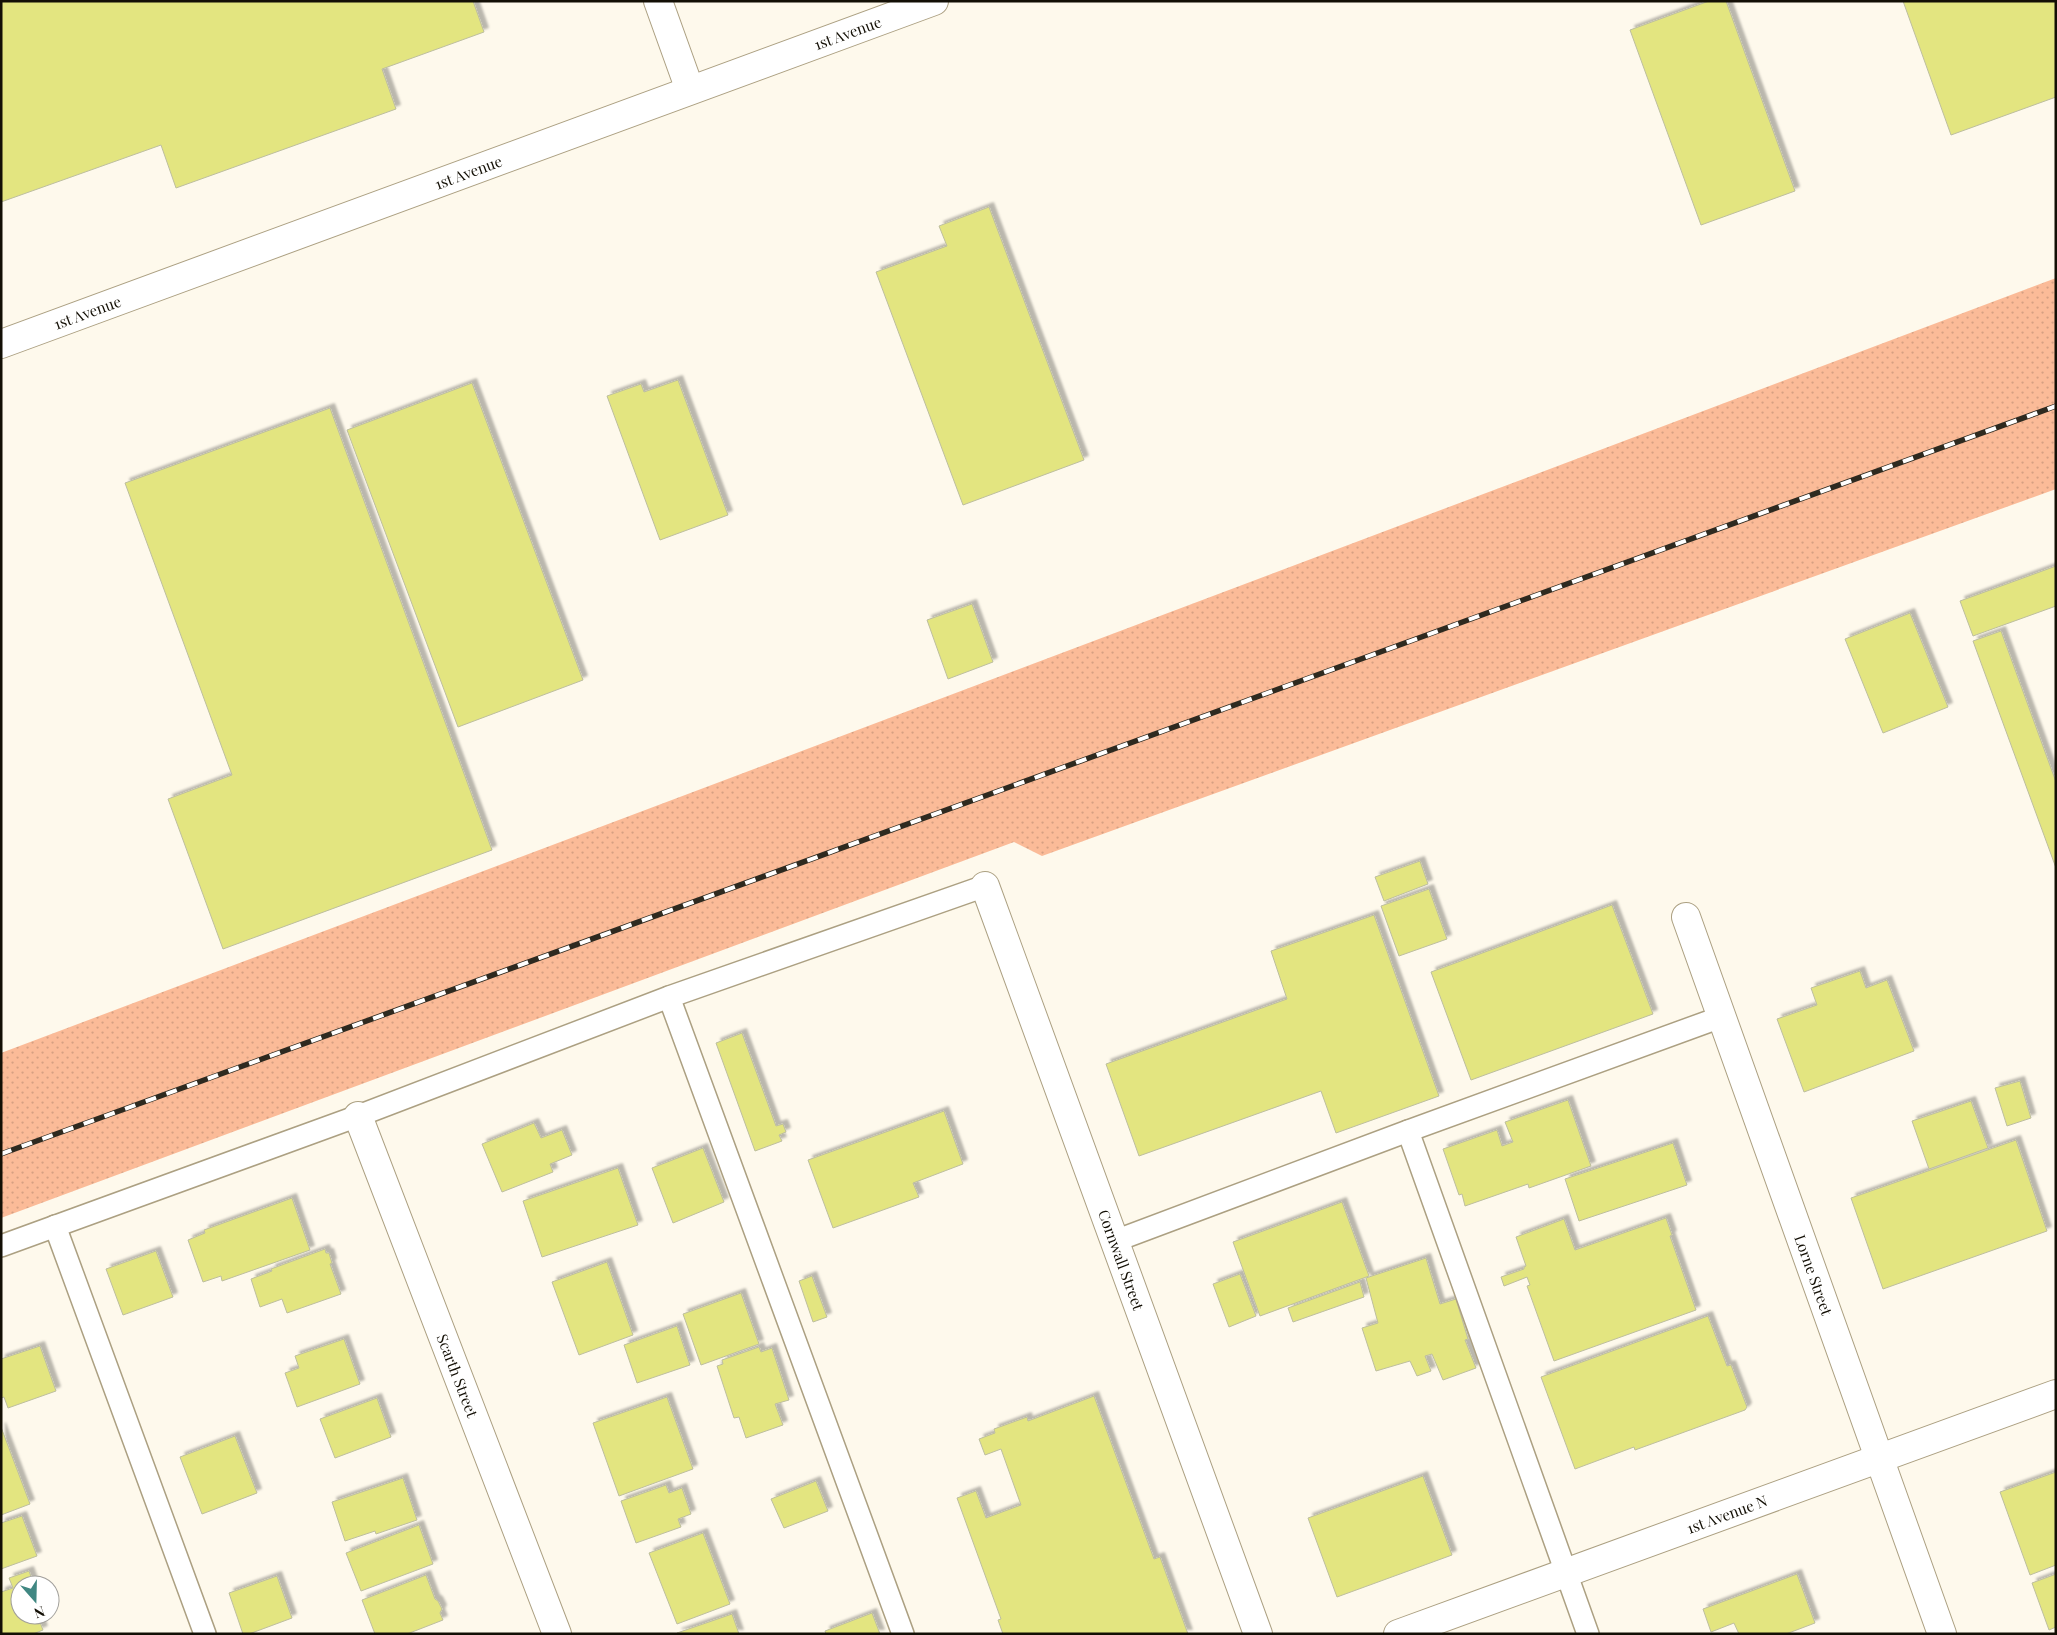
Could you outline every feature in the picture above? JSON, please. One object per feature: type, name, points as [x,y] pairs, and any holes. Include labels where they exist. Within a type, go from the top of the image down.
[{"type":"street","points":[[658,1],[690,90]]},
{"type":"street","name":"1st Avenue","points":[[1,344],[934,1]]},
{"type":"street","name":"Cornwall Street","points":[[985,886],[1258,1634]]},
{"type":"street","name":"Lorne Street","points":[[1686,917],[1942,1634]]},
{"type":"street","name":"Scarth Street","points":[[358,1116],[557,1634]]},
{"type":"street","name":"1st Avenue N","points":[[1398,1634],[2056,1394]]},
{"type":"lane","points":[[1,1246],[358,1116],[669,997],[985,886]]},
{"type":"lane","points":[[669,997],[902,1634]]},
{"type":"lane","points":[[1115,1242],[1408,1131],[1721,1017]]},
{"type":"lane","points":[[1408,1131],[1588,1634]]},
{"type":"lane","points":[[55,1226],[205,1634]]},
{"type":"shaded area","points":[[2056,278],[2056,489],[1042,856],[1014,842],[1,1218],[1,1053]]},
{"type":"building","points":[[1,1],[473,1],[484,32],[382,69],[396,109],[176,188],[161,145],[1,202]]},
{"type":"building","points":[[1709,1],[1726,1],[1795,191],[1701,225],[1630,30]]},
{"type":"building","points":[[1903,1],[2056,1],[2056,97],[1951,135]]},
{"type":"building","points":[[989,207],[1084,460],[963,505],[876,272],[947,246],[939,226]]},
{"type":"building","points":[[678,380],[728,515],[660,540],[607,396],[641,384],[644,392]]},
{"type":"building","points":[[472,383],[583,680],[458,727],[347,430]]},
{"type":"building","points":[[330,408],[492,850],[223,949],[168,799],[232,775],[125,483]]},
{"type":"building","points":[[2056,566],[2056,606],[1973,636],[1960,601]]},
{"type":"building","points":[[972,604],[993,662],[948,679],[927,620]]},
{"type":"building","points":[[1910,613],[1948,707],[1883,733],[1845,639]]},
{"type":"building","points":[[2001,631],[2056,782],[2056,868],[1973,641]]},
{"type":"building","points":[[1420,861],[1428,884],[1384,901],[1375,877]]},
{"type":"building","points":[[1429,889],[1447,939],[1399,956],[1381,906]]},
{"type":"building","points":[[1612,905],[1653,1014],[1471,1080],[1431,972]]},
{"type":"building","points":[[1374,915],[1439,1096],[1336,1133],[1321,1091],[1139,1156],[1106,1064],[1287,999],[1271,951]]},
{"type":"building","points":[[1860,971],[1866,988],[1887,980],[1914,1051],[1804,1092],[1777,1019],[1817,1005],[1811,988]]},
{"type":"building","points":[[742,1033],[776,1126],[783,1124],[786,1132],[779,1135],[782,1141],[755,1151],[716,1043]]},
{"type":"building","points":[[2020,1081],[2031,1118],[2007,1126],[1995,1088]]},
{"type":"building","points":[[1568,1100],[1591,1166],[1529,1188],[1528,1184],[1465,1206],[1462,1194],[1459,1195],[1443,1149],[1497,1130],[1502,1146],[1513,1142],[1505,1122]]},
{"type":"building","points":[[1971,1101],[1988,1148],[1929,1169],[1912,1121]]},
{"type":"building","points":[[944,1111],[963,1164],[913,1183],[919,1197],[833,1228],[808,1160]]},
{"type":"building","points":[[534,1123],[541,1138],[562,1130],[572,1155],[550,1164],[553,1172],[502,1192],[482,1144]]},
{"type":"building","points":[[2016,1140],[2047,1231],[1883,1289],[1851,1198]]},
{"type":"building","points":[[1673,1143],[1687,1185],[1579,1221],[1565,1179]]},
{"type":"building","points":[[703,1148],[724,1202],[673,1223],[652,1168]]},
{"type":"building","points":[[618,1168],[638,1225],[542,1257],[523,1201]]},
{"type":"building","points":[[292,1198],[310,1250],[222,1281],[221,1276],[203,1282],[188,1240],[205,1233],[204,1230]]},
{"type":"building","points":[[1342,1202],[1369,1276],[1260,1316],[1233,1242]]},
{"type":"building","points":[[1666,1218],[1672,1235],[1670,1236],[1696,1310],[1554,1361],[1527,1286],[1530,1285],[1527,1277],[1504,1286],[1501,1277],[1524,1269],[1526,1266],[1516,1237],[1564,1219],[1575,1250]]},
{"type":"building","points":[[325,1249],[326,1253],[329,1253],[332,1263],[330,1264],[341,1294],[287,1313],[282,1299],[260,1307],[251,1279],[272,1271],[271,1269]]},
{"type":"building","points":[[156,1251],[173,1297],[123,1315],[106,1269]]},
{"type":"building","points":[[1426,1258],[1440,1304],[1456,1299],[1468,1339],[1465,1340],[1476,1368],[1443,1380],[1432,1354],[1425,1356],[1431,1371],[1417,1376],[1410,1361],[1376,1371],[1362,1328],[1378,1323],[1366,1278]]},
{"type":"building","points":[[607,1262],[633,1335],[579,1355],[552,1282]]},
{"type":"building","points":[[1240,1274],[1256,1316],[1229,1327],[1213,1284]]},
{"type":"building","points":[[812,1276],[827,1317],[813,1322],[799,1281]]},
{"type":"building","points":[[1360,1282],[1364,1297],[1293,1322],[1288,1308]]},
{"type":"building","points":[[741,1293],[759,1344],[701,1365],[683,1314]]},
{"type":"building","points":[[1708,1316],[1727,1366],[1731,1365],[1747,1407],[1745,1410],[1635,1450],[1634,1447],[1575,1469],[1541,1377]]},
{"type":"building","points":[[677,1326],[690,1365],[637,1383],[624,1345]]},
{"type":"building","points":[[344,1339],[360,1384],[297,1407],[285,1373],[299,1368],[295,1356]]},
{"type":"building","points":[[40,1346],[56,1391],[8,1408],[4,1397],[1,1398],[1,1359]]},
{"type":"building","points":[[759,1347],[761,1352],[772,1348],[789,1400],[775,1404],[783,1425],[746,1438],[739,1417],[734,1418],[717,1366],[723,1364],[722,1360]]},
{"type":"building","points":[[1094,1396],[1154,1559],[1160,1557],[1188,1634],[1003,1634],[998,1620],[1001,1619],[957,1498],[976,1491],[986,1518],[1021,1505],[1001,1449],[985,1455],[979,1439],[995,1433],[994,1429],[1027,1417],[1028,1421]]},
{"type":"building","points":[[667,1397],[693,1469],[619,1496],[593,1423]]},
{"type":"building","points":[[377,1398],[391,1437],[335,1458],[320,1419]]},
{"type":"building","points":[[1,1427],[30,1504],[1,1515]]},
{"type":"building","points":[[235,1436],[257,1493],[202,1514],[180,1457]]},
{"type":"building","points":[[2056,1472],[2056,1565],[2030,1575],[2000,1492]]},
{"type":"building","points":[[1423,1476],[1452,1555],[1337,1597],[1308,1518]]},
{"type":"building","points":[[403,1478],[417,1520],[376,1534],[375,1531],[345,1541],[332,1502]]},
{"type":"building","points":[[816,1481],[828,1511],[784,1528],[771,1499]]},
{"type":"building","points":[[666,1485],[669,1493],[682,1488],[691,1514],[678,1519],[681,1527],[636,1543],[621,1501]]},
{"type":"building","points":[[22,1516],[37,1556],[1,1569],[1,1523]]},
{"type":"building","points":[[419,1525],[433,1564],[361,1591],[346,1553]]},
{"type":"building","points":[[703,1533],[730,1604],[677,1624],[649,1553]]},
{"type":"building","points":[[29,1571],[30,1575],[18,1575]]},
{"type":"building","points":[[1797,1574],[1815,1623],[1786,1634],[1739,1634],[1734,1623],[1711,1632],[1703,1609]]},
{"type":"building","points":[[2056,1574],[2056,1627],[2049,1630],[2032,1583]]},
{"type":"building","points":[[426,1575],[435,1599],[442,1609],[440,1613],[443,1620],[407,1634],[375,1634],[362,1600]]},
{"type":"building","points":[[277,1576],[292,1618],[249,1634],[243,1634],[229,1593]]},
{"type":"building","points":[[10,1589],[10,1625],[41,1625],[43,1630],[33,1634],[1,1634],[1,1592]]},
{"type":"building","points":[[872,1613],[880,1634],[826,1634],[825,1631]]},
{"type":"building","points":[[732,1614],[739,1634],[677,1633]]},
{"type":"railway","points":[[1,1154],[2056,406]]}]
